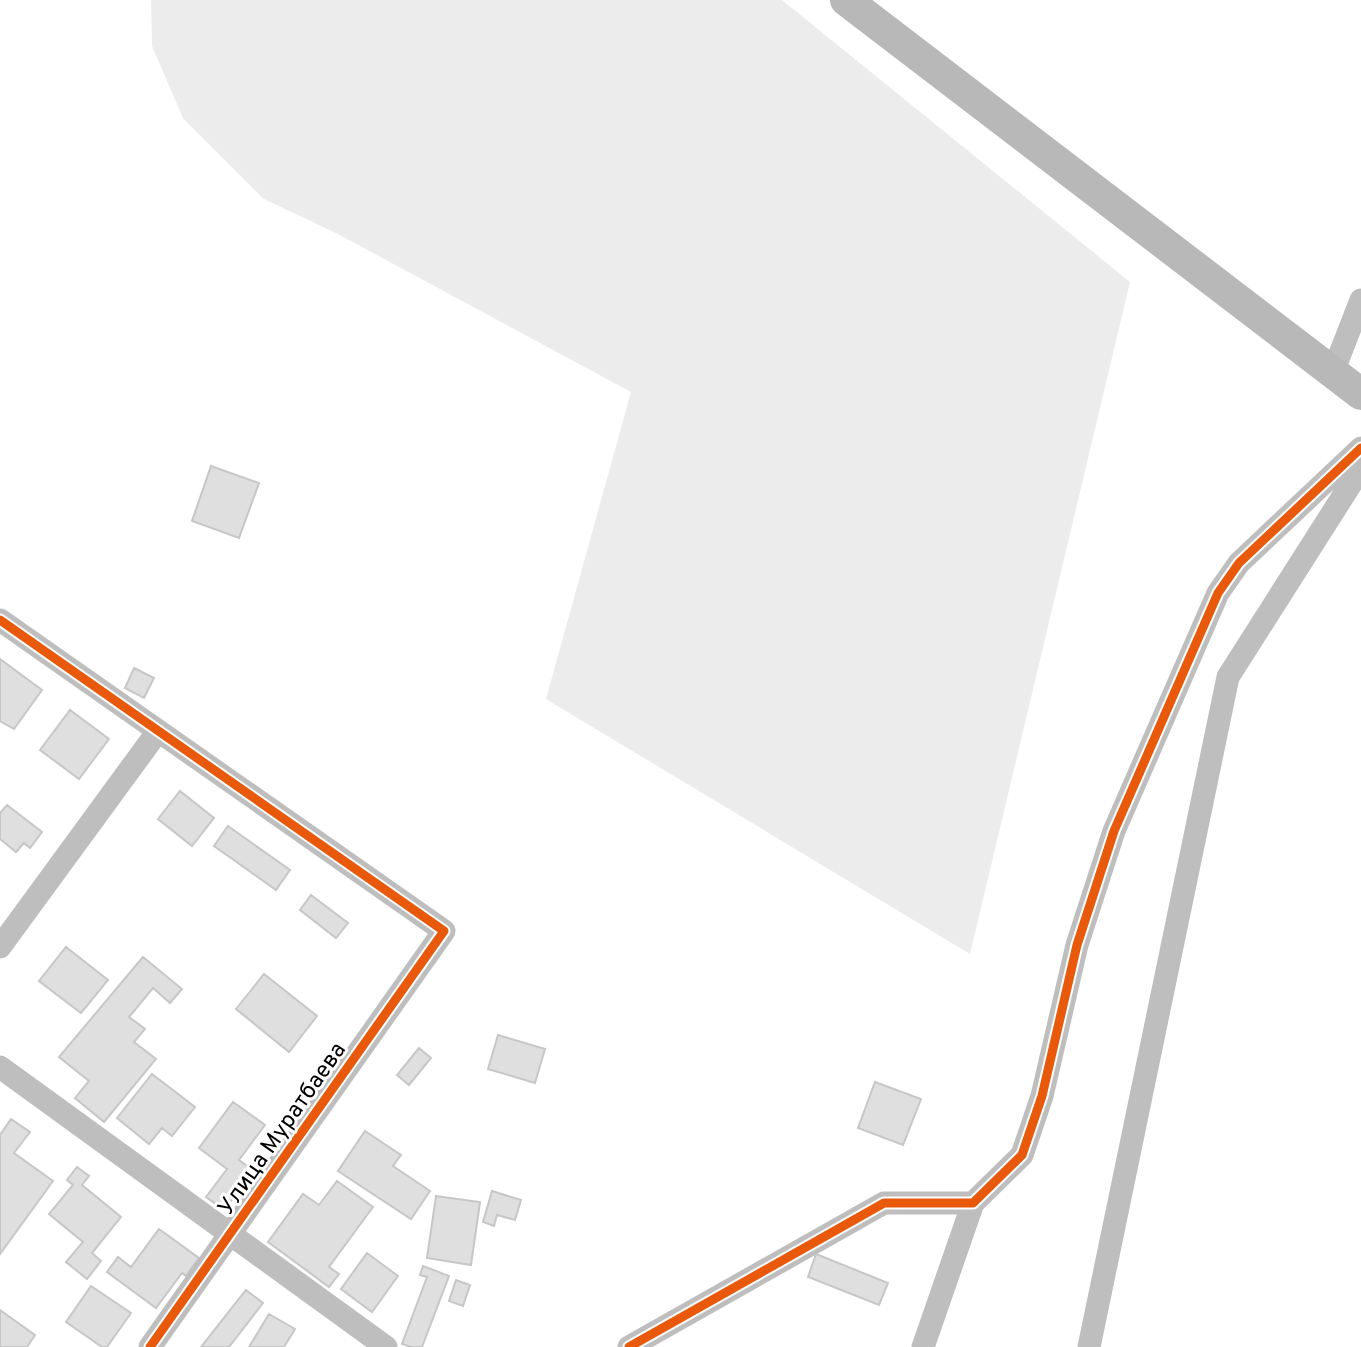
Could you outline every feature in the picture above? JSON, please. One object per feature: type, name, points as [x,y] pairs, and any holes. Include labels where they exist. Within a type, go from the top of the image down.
[{"type":"street","points":[[846,0],[1361,394]]},
{"type":"street","points":[[1333,372],[1361,300]]},
{"type":"street","points":[[923,1347],[973,1203],[1021,1155],[1042,1096],[1077,945],[1114,831],[1218,593],[1247,554],[1361,448]]},
{"type":"street","points":[[1089,1347],[1228,677],[1361,468]]},
{"type":"street","points":[[0,620],[158,731],[0,947]]},
{"type":"street","name":"Улица Муратбаева","points":[[150,1347],[444,931],[158,731]]},
{"type":"street","points":[[0,1067],[386,1347]]},
{"type":"street","points":[[629,1347],[884,1203],[973,1203]]},
{"type":"shaded area","points":[[151,0],[782,0],[1130,282],[970,954],[546,699],[631,392],[336,233],[264,199],[183,118],[152,46]]},
{"type":"building","points":[[211,466],[259,483],[239,538],[192,521]]},
{"type":"building","points":[[0,659],[42,690],[14,729],[0,721]]},
{"type":"building","points":[[134,668],[154,678],[144,698],[125,688]]},
{"type":"building","points":[[70,710],[109,739],[79,779],[40,750]]},
{"type":"building","points":[[180,791],[214,818],[192,846],[158,819]]},
{"type":"building","points":[[7,805],[42,832],[30,848],[24,843],[16,852],[0,839],[0,813]]},
{"type":"building","points":[[228,826],[290,870],[276,890],[214,846]]},
{"type":"building","points":[[311,895],[348,923],[336,938],[300,910]]},
{"type":"building","points":[[66,947],[108,980],[81,1013],[39,981]]},
{"type":"building","points":[[143,957],[182,989],[170,1003],[153,988],[129,1017],[145,1029],[134,1042],[156,1059],[104,1122],[75,1098],[89,1081],[59,1057]]},
{"type":"building","points":[[264,974],[317,1016],[289,1052],[236,1009]]},
{"type":"building","points":[[498,1035],[545,1049],[535,1083],[488,1069]]},
{"type":"building","points":[[419,1048],[431,1058],[409,1085],[397,1075]]},
{"type":"building","points":[[152,1074],[195,1107],[172,1136],[162,1128],[149,1144],[117,1118]]},
{"type":"building","points":[[875,1082],[921,1099],[903,1145],[858,1128]]},
{"type":"building","points":[[233,1102],[265,1125],[239,1160],[254,1171],[224,1210],[206,1197],[227,1169],[199,1148]]},
{"type":"building","points":[[11,1119],[30,1132],[14,1153],[53,1181],[0,1254],[0,1135]]},
{"type":"building","points":[[365,1131],[401,1155],[393,1166],[430,1191],[411,1219],[338,1171]]},
{"type":"building","points":[[77,1167],[89,1176],[82,1185],[121,1217],[92,1253],[101,1261],[87,1279],[66,1262],[83,1242],[49,1214],[73,1185],[67,1180]]},
{"type":"building","points":[[337,1181],[373,1207],[329,1267],[339,1274],[329,1287],[268,1242],[303,1194],[319,1205]]},
{"type":"building","points":[[492,1191],[521,1200],[515,1220],[497,1215],[494,1226],[483,1222]]},
{"type":"building","points":[[436,1196],[480,1202],[471,1265],[427,1258]]},
{"type":"building","points":[[159,1229],[199,1258],[186,1276],[182,1273],[156,1308],[107,1272],[118,1257],[131,1267]]},
{"type":"building","points":[[367,1253],[398,1276],[372,1312],[341,1289]]},
{"type":"building","points":[[816,1254],[888,1283],[879,1305],[808,1277]]},
{"type":"building","points":[[423,1266],[449,1276],[422,1347],[411,1347],[402,1344],[427,1277],[420,1275]]},
{"type":"building","points":[[456,1280],[470,1285],[463,1306],[449,1301]]},
{"type":"building","points":[[91,1286],[131,1313],[107,1347],[102,1347],[66,1322]]},
{"type":"building","points":[[246,1290],[263,1303],[229,1347],[201,1347]]},
{"type":"building","points":[[0,1310],[35,1335],[27,1347],[0,1347]]},
{"type":"building","points":[[269,1314],[295,1329],[284,1347],[249,1347]]},
{"type":"cycle path","points":[[629,1347],[884,1203],[973,1203],[1022,1155],[1042,1096],[1077,945],[1114,831],[1218,593],[1239,563],[1361,448]]},
{"type":"cycle path","points":[[0,620],[444,931],[150,1347]]}]
